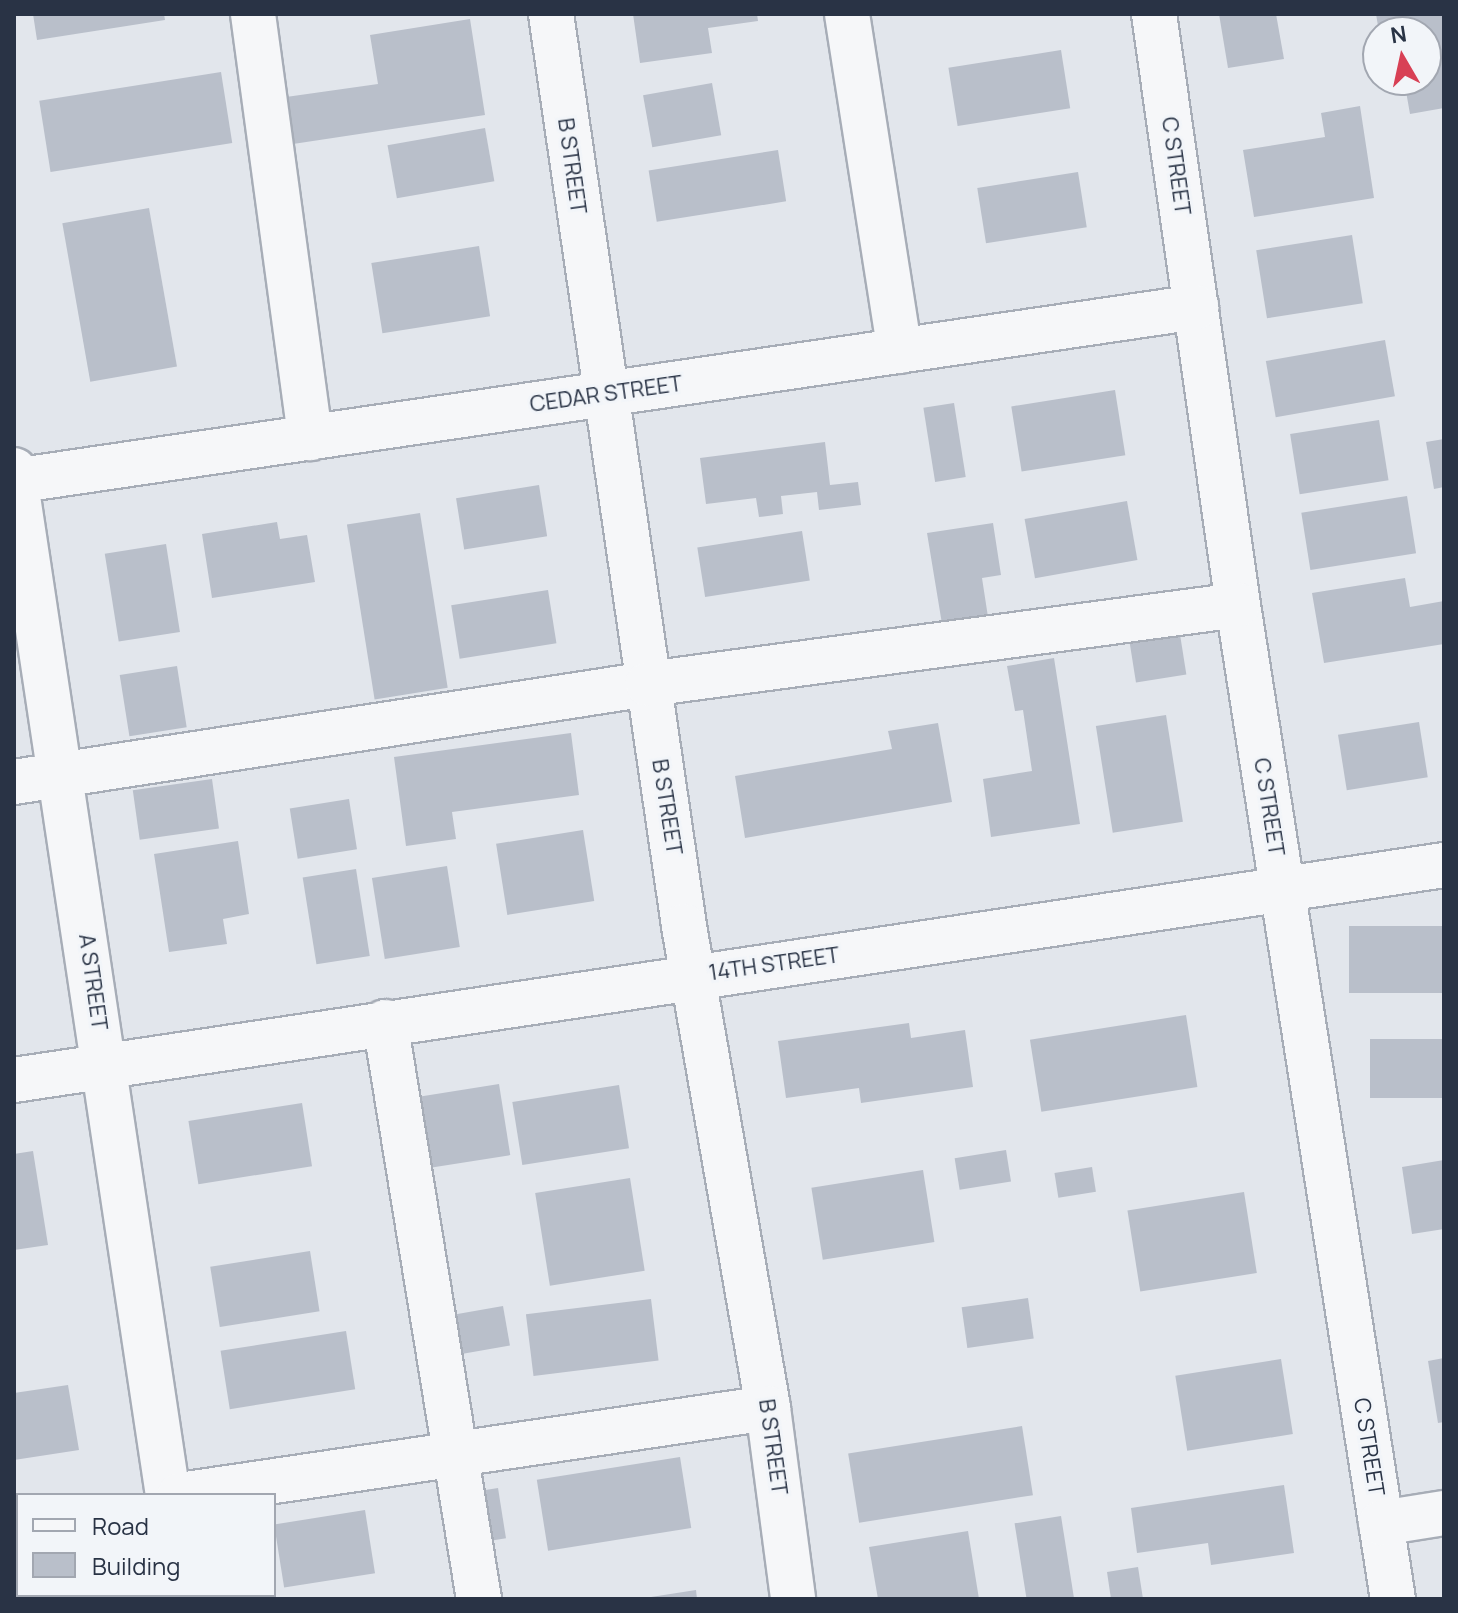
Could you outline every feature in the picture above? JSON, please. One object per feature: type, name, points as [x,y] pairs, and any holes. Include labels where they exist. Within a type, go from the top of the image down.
[{"type":"street","points":[[253,14],[310,438]]},
{"type":"street","name":"B STREET","points":[[551,14],[604,394],[692,975],[768,1408],[793,1599]]},
{"type":"street","points":[[847,14],[900,351]]},
{"type":"street","name":"C STREET","points":[[1154,14],[1238,605],[1393,1599]]},
{"type":"street","name":"CEDAR STREET","points":[[15,477],[310,438],[1196,307]]},
{"type":"street","name":"A STREET","points":[[15,477],[168,1493]]},
{"type":"street","points":[[14,782],[648,684],[1238,605]]},
{"type":"street","name":"14TH STREET","points":[[14,1080],[692,975],[1283,892],[1444,865]]},
{"type":"street","points":[[385,1022],[452,1453],[479,1599]]},
{"type":"street","points":[[193,1493],[768,1408]]},
{"type":"street","points":[[1381,1523],[1444,1513]]},
{"type":"building","points":[[33,14],[164,14],[165,20],[37,40]]},
{"type":"building","points":[[633,14],[757,14],[758,21],[708,28],[712,53],[640,63]]},
{"type":"building","points":[[1219,14],[1276,14],[1284,59],[1228,68]]},
{"type":"building","points":[[1444,14],[1444,108],[1410,114],[1407,96],[1442,96],[1442,16],[1376,16]]},
{"type":"building","points":[[470,19],[485,115],[293,144],[286,97],[378,84],[370,35]]},
{"type":"building","points":[[1061,50],[1070,108],[958,126],[948,68]]},
{"type":"building","points":[[221,72],[232,143],[51,172],[39,101]]},
{"type":"building","points":[[712,83],[721,135],[652,147],[643,95]]},
{"type":"building","points":[[1360,106],[1374,198],[1254,217],[1243,150],[1325,137],[1321,113]]},
{"type":"building","points":[[485,128],[494,181],[397,198],[388,145]]},
{"type":"building","points":[[778,150],[786,201],[657,222],[649,170]]},
{"type":"building","points":[[1078,172],[1087,227],[986,243],[977,188]]},
{"type":"building","points":[[149,208],[177,367],[90,382],[62,223]]},
{"type":"building","points":[[1352,235],[1363,303],[1267,318],[1256,250]]},
{"type":"building","points":[[479,246],[490,316],[382,333],[371,263]]},
{"type":"building","points":[[1385,340],[1395,396],[1276,417],[1266,361]]},
{"type":"building","points":[[1115,390],[1125,455],[1022,472],[1011,406]]},
{"type":"building","points":[[954,403],[966,477],[935,482],[923,408]]},
{"type":"building","points":[[1379,420],[1389,480],[1300,494],[1290,434]]},
{"type":"building","points":[[1444,439],[1444,487],[1434,489],[1426,442]]},
{"type":"building","points":[[825,442],[830,485],[858,482],[861,505],[819,510],[817,492],[781,496],[783,514],[759,517],[756,498],[706,504],[700,458]]},
{"type":"building","points":[[539,485],[547,536],[464,550],[456,498]]},
{"type":"building","points":[[1407,496],[1416,553],[1310,570],[1301,513]]},
{"type":"building","points":[[1127,501],[1137,560],[1035,578],[1025,519]]},
{"type":"building","points":[[420,513],[448,688],[375,699],[347,525]]},
{"type":"building","points":[[277,522],[280,539],[307,535],[315,582],[212,598],[202,534]]},
{"type":"building","points":[[993,523],[1001,575],[982,578],[988,617],[942,624],[927,533]]},
{"type":"building","points":[[802,531],[810,580],[705,597],[697,548]]},
{"type":"building","points":[[166,544],[180,632],[119,642],[105,554]]},
{"type":"building","points":[[1405,578],[1410,607],[1444,601],[1444,644],[1324,663],[1312,593]]},
{"type":"building","points":[[548,590],[556,643],[460,659],[451,605]]},
{"type":"building","points":[[1179,628],[1186,674],[1136,682],[1129,636]]},
{"type":"building","points":[[1054,658],[1080,824],[991,837],[983,779],[1032,771],[1023,710],[1015,711],[1007,666]]},
{"type":"building","points":[[177,666],[187,727],[129,736],[120,675]]},
{"type":"building","points":[[1166,715],[1183,822],[1113,833],[1096,726]]},
{"type":"building","points":[[1419,722],[1428,777],[1347,790],[1338,735]]},
{"type":"building","points":[[938,723],[952,802],[745,838],[735,776],[892,749],[888,731]]},
{"type":"building","points":[[571,733],[579,795],[452,812],[456,839],[406,846],[394,757]]},
{"type":"building","points":[[212,779],[219,829],[140,840],[133,790]]},
{"type":"building","points":[[349,799],[357,849],[298,859],[290,808]]},
{"type":"building","points":[[583,830],[594,901],[507,915],[496,844]]},
{"type":"building","points":[[238,841],[249,914],[223,919],[227,944],[169,952],[154,854]]},
{"type":"building","points":[[447,866],[460,947],[385,959],[372,878]]},
{"type":"building","points":[[356,869],[370,956],[316,964],[303,877]]},
{"type":"building","points":[[1349,926],[1444,926],[1444,993],[1349,993]]},
{"type":"building","points":[[1186,1015],[1197,1087],[1041,1112],[1030,1040]]},
{"type":"building","points":[[909,1023],[911,1038],[965,1030],[973,1087],[861,1103],[859,1088],[786,1098],[778,1041]]},
{"type":"building","points":[[1370,1039],[1444,1039],[1444,1098],[1370,1098]]},
{"type":"building","points":[[499,1084],[510,1155],[422,1169],[411,1098]]},
{"type":"building","points":[[619,1085],[629,1148],[522,1165],[512,1102]]},
{"type":"building","points":[[302,1103],[312,1166],[198,1184],[188,1121]]},
{"type":"building","points":[[1006,1150],[1011,1182],[960,1190],[955,1158]]},
{"type":"building","points":[[33,1151],[48,1245],[14,1250],[14,1154]]},
{"type":"building","points":[[1444,1160],[1444,1229],[1412,1234],[1402,1167]]},
{"type":"building","points":[[1092,1167],[1096,1192],[1058,1198],[1054,1173]]},
{"type":"building","points":[[923,1170],[934,1242],[823,1260],[811,1188]]},
{"type":"building","points":[[630,1178],[645,1271],[550,1286],[535,1193]]},
{"type":"building","points":[[1244,1192],[1257,1273],[1140,1291],[1127,1210]]},
{"type":"building","points":[[310,1251],[320,1311],[220,1327],[210,1267]]},
{"type":"building","points":[[1028,1298],[1034,1339],[967,1348],[962,1307]]},
{"type":"building","points":[[651,1299],[659,1361],[533,1376],[526,1314]]},
{"type":"building","points":[[503,1306],[510,1345],[459,1354],[452,1315]]},
{"type":"building","points":[[346,1331],[355,1389],[230,1409],[221,1351]]},
{"type":"building","points":[[1444,1358],[1444,1422],[1438,1423],[1428,1361]]},
{"type":"building","points":[[1281,1359],[1293,1434],[1187,1451],[1175,1376]]},
{"type":"building","points":[[68,1385],[79,1450],[14,1460],[14,1393]]},
{"type":"building","points":[[1022,1426],[1033,1495],[859,1523],[848,1454]]},
{"type":"building","points":[[680,1457],[691,1528],[548,1551],[537,1480]]},
{"type":"building","points":[[1284,1485],[1294,1553],[1211,1565],[1208,1543],[1137,1553],[1131,1508]]},
{"type":"building","points":[[498,1488],[506,1538],[470,1544],[462,1494]]},
{"type":"building","points":[[365,1510],[375,1573],[284,1588],[276,1524]]},
{"type":"building","points":[[1061,1516],[1074,1599],[1027,1599],[1015,1523]]},
{"type":"building","points":[[968,1531],[979,1599],[878,1599],[869,1547]]},
{"type":"building","points":[[1138,1567],[1143,1599],[1111,1599],[1107,1572]]},
{"type":"building","points":[[16,1580],[16,1597],[107,1599],[14,1599]]},
{"type":"building","points":[[696,1590],[697,1599],[651,1599],[651,1597]]}]
